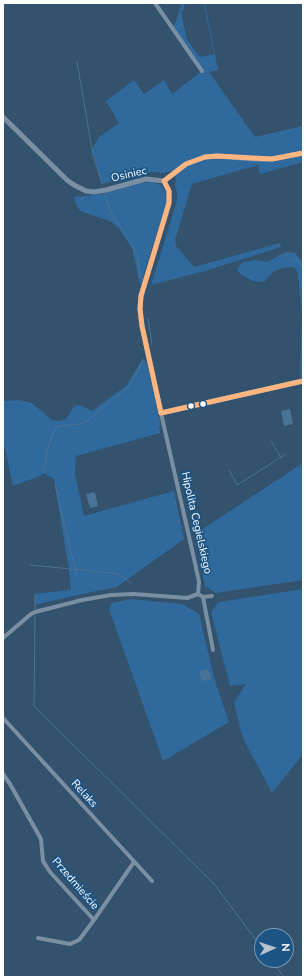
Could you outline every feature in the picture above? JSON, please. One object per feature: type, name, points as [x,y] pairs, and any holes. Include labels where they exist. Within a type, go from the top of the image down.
[{"type":"street","points":[[155,3],[202,71]]},
{"type":"street","name":"Osiniec","points":[[3,117],[67,180],[86,191],[94,192],[146,179],[164,181],[186,164],[205,157],[217,156],[272,159],[303,153]]},
{"type":"street","name":"Hipolita Cegielskiego","points":[[164,181],[169,191],[169,204],[141,296],[140,309],[142,326],[199,582],[198,594]]},
{"type":"street","points":[[161,413],[303,381]]},
{"type":"street","points":[[159,404],[171,410]]},
{"type":"street","points":[[3,638],[35,612],[111,595],[142,594],[187,598],[198,594],[203,597],[212,596]]},
{"type":"street","points":[[203,597],[213,650]]},
{"type":"street","name":"Relaks","points":[[3,718],[152,881]]},
{"type":"street","name":"Przedmieście","points":[[3,774],[41,839],[43,861],[50,872],[94,920]]},
{"type":"street","points":[[38,938],[70,944],[75,943],[83,936],[134,862]]},
{"type":"shaded area","points":[[182,3],[185,3],[183,11],[181,12],[187,40],[200,57],[214,54],[205,3],[218,70],[209,72],[255,137],[303,126],[303,162],[260,174],[258,165],[192,184],[175,240],[176,246],[194,267],[280,243],[281,247],[205,271],[151,285],[177,201],[175,184],[176,179],[171,171],[163,173],[152,172],[102,184],[92,149],[99,137],[119,123],[106,101],[134,80],[144,94],[164,80],[172,94],[202,71],[172,27],[175,24]]},
{"type":"shaded area","points":[[153,182],[162,186],[165,191],[167,202],[144,273],[143,283],[140,284],[132,248],[118,227],[110,221],[80,211],[74,197],[102,194],[141,183]]},
{"type":"shaded area","points":[[287,252],[295,253],[303,262],[303,377],[300,377],[302,315],[298,273],[294,267],[282,268],[273,272],[264,282],[253,281],[240,274],[237,269],[243,262],[254,260],[268,262]]},
{"type":"shaded area","points":[[143,358],[147,364],[161,426],[159,427],[160,433],[76,456],[75,474],[84,516],[174,491],[184,539],[117,587],[35,605],[35,594],[71,590],[69,569],[54,479],[43,473],[40,476],[13,486],[3,440],[3,401],[19,400],[32,403],[52,420],[60,421],[66,419],[75,405],[82,406],[92,411],[127,385]]},
{"type":"shaded area","points":[[290,409],[293,424],[284,426],[281,411]]},
{"type":"shaded area","points":[[303,463],[303,580],[216,593],[205,586],[195,534]]},
{"type":"shaded area","points":[[95,492],[98,506],[90,508],[86,494]]},
{"type":"shaded area","points":[[303,589],[303,754],[272,793],[241,732],[234,702],[246,684],[230,686],[211,612],[219,602]]},
{"type":"shaded area","points":[[131,599],[182,604],[199,614],[215,681],[229,722],[163,761],[109,609],[112,603]]},
{"type":"shaded area","points":[[208,669],[211,679],[202,681],[199,672]]},
{"type":"waterway","points":[[77,62],[93,155],[102,184]]},
{"type":"waterway","points":[[105,194],[109,209],[138,257],[140,278]]},
{"type":"waterway","points":[[291,260],[296,259],[303,268]]},
{"type":"waterway","points":[[148,318],[152,345]]},
{"type":"waterway","points":[[45,465],[47,451],[55,429],[58,426],[80,424],[88,420],[128,387],[143,361]]},
{"type":"waterway","points":[[271,441],[281,458]]},
{"type":"waterway","points":[[229,470],[237,485],[286,454]]},
{"type":"waterway","points":[[43,473],[44,468]]},
{"type":"waterway","points":[[55,485],[77,577]]},
{"type":"waterway","points":[[30,565],[113,573],[120,575],[131,583]]},
{"type":"waterway","points":[[35,594],[35,610]]},
{"type":"waterway","points":[[35,615],[34,706],[215,885],[254,937]]},
{"type":"waterway","points":[[277,968],[284,977]]},
{"type":"transit line","points":[[164,181],[186,164],[205,157],[217,156],[272,159],[303,153]]},
{"type":"transit line","points":[[164,181],[169,191],[169,203],[141,296],[140,309],[142,326],[161,413],[303,381]]}]
